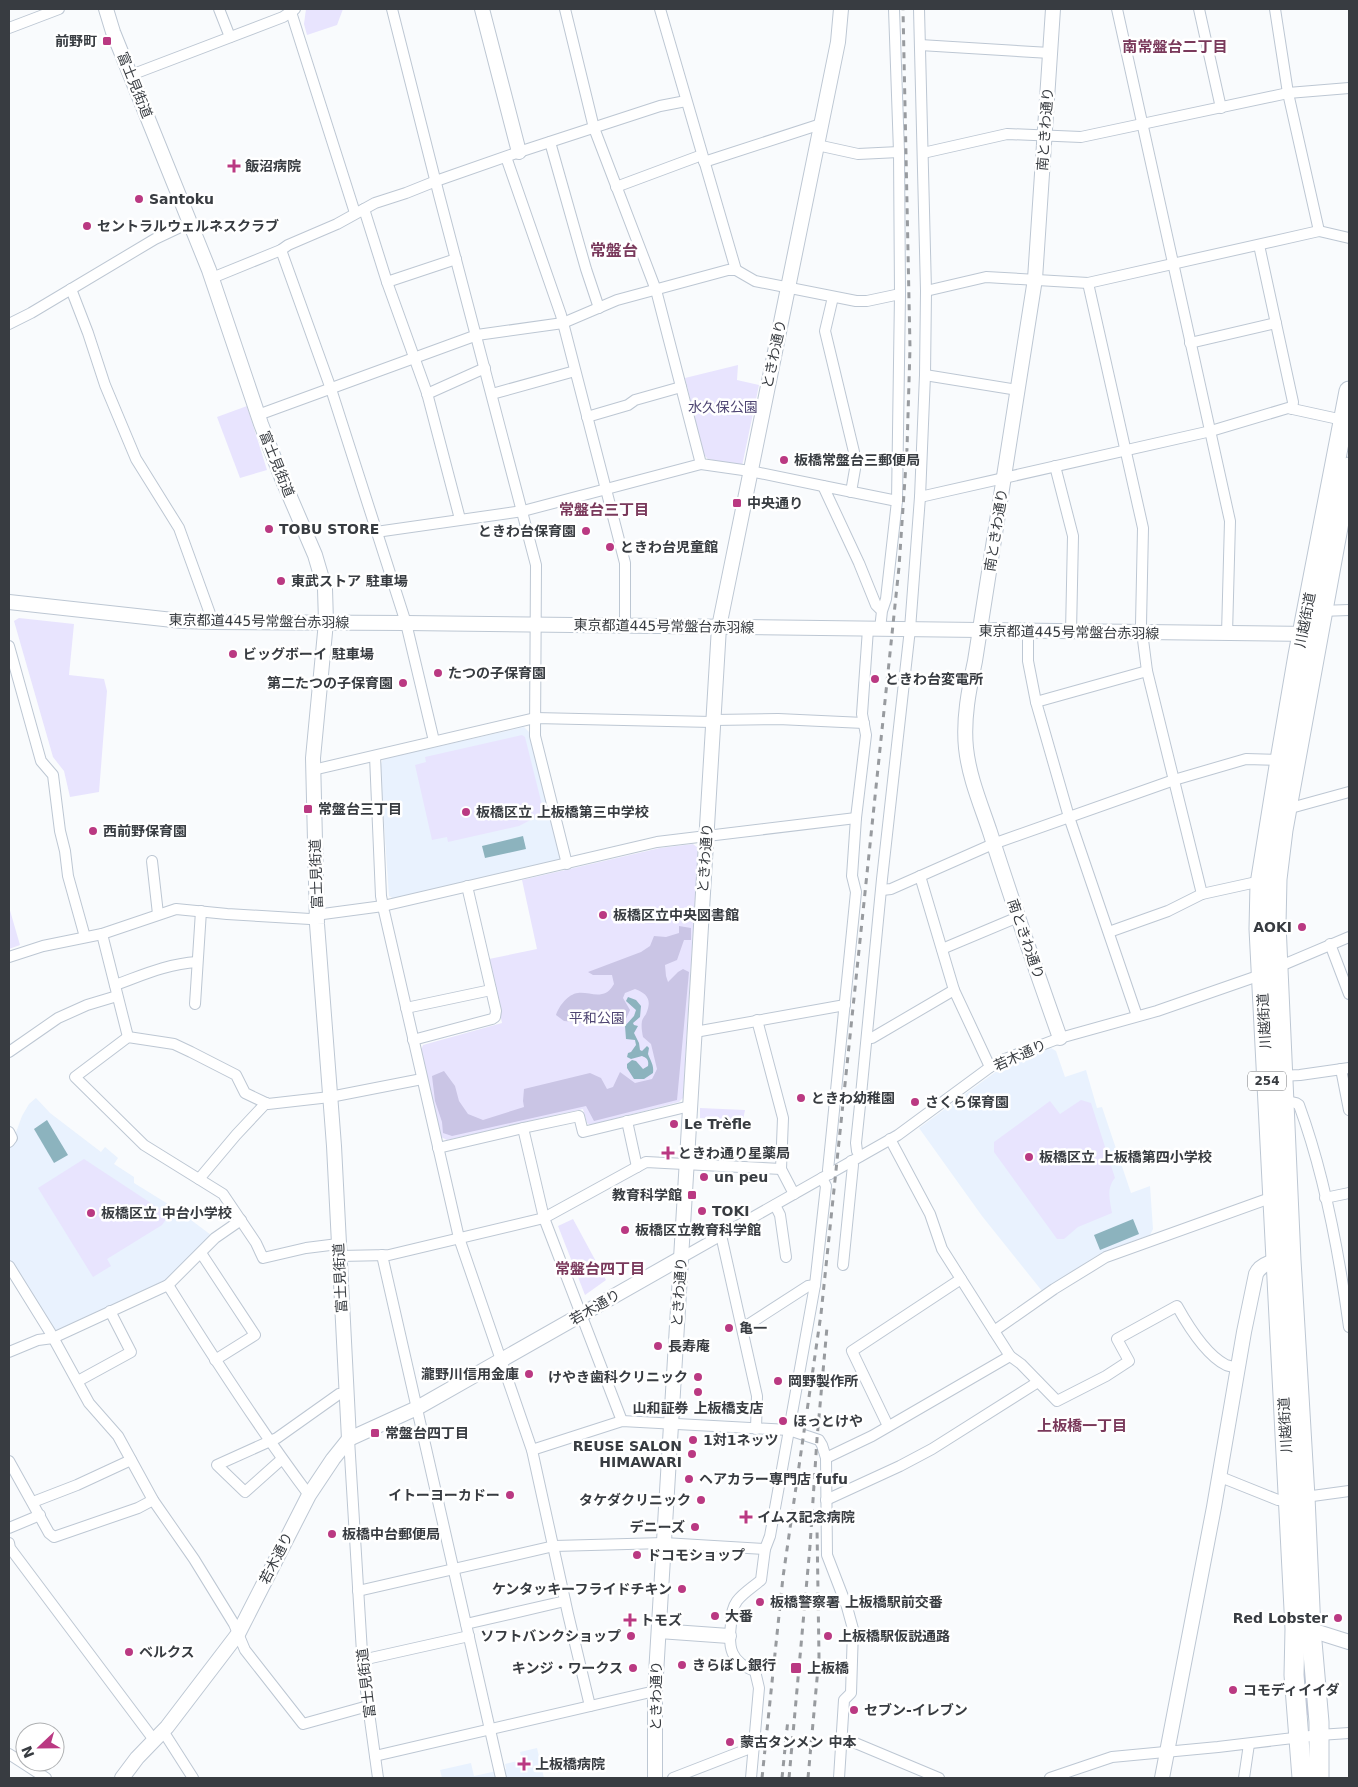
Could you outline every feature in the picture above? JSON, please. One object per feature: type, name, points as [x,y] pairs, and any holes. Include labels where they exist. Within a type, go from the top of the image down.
[{"type":"highway","name":"川越街道","points":[[1316,611],[1343,420],[1349,391]]},
{"type":"highway","name":"川越街道","points":[[1284,1260],[1273,1196],[1274,1076],[1269,971],[1259,929],[1260,884],[1280,760],[1349,467]]},
{"type":"highway","name":"川越街道","points":[[1269,971],[1276,924],[1277,879],[1311,634]]},
{"type":"highway","name":"川越街道","points":[[1274,1076],[1282,1100],[1284,1260],[1303,1629],[1319,1718],[1319,1778]]},
{"type":"highway","name":"川越街道","points":[[1302,1778],[1294,1675],[1303,1629]]},
{"type":"street","points":[[9,28],[59,9]]},
{"type":"street","name":"富士見街道","points":[[106,9],[191,222],[258,415],[281,476],[315,555],[325,589],[326,622],[313,770],[317,917],[334,1146],[362,1660],[378,1778]]},
{"type":"street","points":[[219,9],[230,38]]},
{"type":"street","points":[[392,9],[536,565],[535,736],[567,864]]},
{"type":"street","points":[[482,9],[512,155],[563,323],[625,563],[625,625]]},
{"type":"street","points":[[566,9],[594,128],[656,290],[701,464]]},
{"type":"street","points":[[660,9],[736,270]]},
{"type":"street","name":"ときわ通り","points":[[655,1778],[655,1691],[718,627],[838,42],[841,9]]},
{"type":"street","points":[[751,1778],[759,1688],[755,1671],[740,1664],[734,1656],[730,1644],[730,1636],[734,1606],[760,1580],[770,1536],[816,1285],[856,892],[852,876],[856,818],[866,735],[862,714],[874,629],[886,599],[897,501],[900,294],[899,152],[894,9]]},
{"type":"street","points":[[843,1264],[853,1165],[857,1150],[856,1143],[910,629],[920,497],[926,291],[919,9]]},
{"type":"street","name":"南ときわ通り","points":[[1053,9],[1034,279],[969,693],[966,748],[970,769],[993,844],[1060,1038]]},
{"type":"street","points":[[1117,9],[1230,522],[1227,634]]},
{"type":"street","points":[[1199,9],[1220,108]]},
{"type":"street","points":[[1275,9],[1288,93],[1319,231]]},
{"type":"street","points":[[131,75],[230,38],[283,17],[293,11],[360,211],[427,394],[460,519]]},
{"type":"street","points":[[920,45],[1050,53]]},
{"type":"street","points":[[923,153],[1007,134],[1081,137],[1288,93],[1349,88]]},
{"type":"street","points":[[212,278],[281,250],[288,245],[337,224],[375,203],[406,194],[436,181],[550,142],[660,106],[686,101]]},
{"type":"street","points":[[616,186],[703,158],[821,124]]},
{"type":"street","points":[[550,142],[599,308]]},
{"type":"street","points":[[817,145],[858,154],[899,152]]},
{"type":"street","points":[[9,324],[31,313],[148,243],[191,222]]},
{"type":"street","points":[[926,291],[986,277],[1088,283],[1319,231],[1349,238]]},
{"type":"street","points":[[1259,245],[1293,402],[1292,409]]},
{"type":"street","points":[[281,250],[331,389],[406,623],[434,741]]},
{"type":"street","points":[[387,282],[456,259]]},
{"type":"street","points":[[258,415],[477,335],[563,323],[617,300],[728,270],[736,270],[755,280],[788,288],[856,301],[868,301],[900,294]]},
{"type":"street","points":[[1088,283],[1142,528],[1142,633],[1147,670],[1202,894]]},
{"type":"street","points":[[71,289],[105,385],[136,459],[180,528],[213,622]]},
{"type":"street","points":[[833,297],[824,331],[854,452],[855,469],[851,492]]},
{"type":"street","points":[[1190,343],[1276,322]]},
{"type":"street","points":[[427,394],[485,368]]},
{"type":"street","points":[[492,394],[575,371]]},
{"type":"street","points":[[925,375],[1018,390]]},
{"type":"street","points":[[587,416],[628,405],[635,400],[681,387]]},
{"type":"street","points":[[920,497],[1211,431],[1288,408],[1343,420]]},
{"type":"street","points":[[376,532],[523,511],[701,464],[750,471],[897,501]]},
{"type":"street","points":[[1055,466],[1073,536],[1071,632]]},
{"type":"street","points":[[823,486],[859,563],[876,605],[882,611]]},
{"type":"street","name":"東京都道445号常盤台赤羽線","points":[[9,602],[182,621],[213,622],[625,625],[1311,634]]},
{"type":"street","points":[[1316,611],[1349,610]]},
{"type":"street","points":[[1028,631],[1028,662],[1036,702],[1069,817],[1137,1016]]},
{"type":"street","points":[[9,646],[41,761],[53,775],[68,876],[85,937]]},
{"type":"street","points":[[1036,702],[1147,670]]},
{"type":"street","points":[[313,770],[535,718],[713,721],[778,719],[864,723]]},
{"type":"street","points":[[375,756],[383,906],[422,1080],[459,1238],[532,1450],[590,1706]]},
{"type":"street","points":[[882,890],[891,889],[993,844],[1174,780],[1246,759],[1280,760]]},
{"type":"street","points":[[1287,809],[1349,792]]},
{"type":"street","points":[[9,957],[28,950],[102,934],[176,909],[310,919],[323,914],[383,906],[657,842],[856,818]]},
{"type":"street","points":[[152,861],[158,914]]},
{"type":"street","points":[[920,876],[954,990],[990,1067]]},
{"type":"street","points":[[1109,932],[1168,911],[1202,894],[1252,883],[1260,884]]},
{"type":"street","points":[[413,1040],[495,1017],[496,1011],[467,886]]},
{"type":"street","points":[[195,1004],[201,911]]},
{"type":"street","points":[[942,949],[1018,917]]},
{"type":"street","points":[[102,934],[128,1037]]},
{"type":"street","name":"若木通り","points":[[122,1778],[137,1758],[158,1736],[238,1634],[310,1495],[333,1459],[350,1439],[417,1408],[856,1159],[890,1139],[997,1062],[1060,1038],[1157,1011],[1269,971],[1349,937]]},
{"type":"street","points":[[1330,944],[1349,994]]},
{"type":"street","points":[[9,1052],[58,1018],[161,968],[197,962]]},
{"type":"street","points":[[406,1008],[491,990]]},
{"type":"street","points":[[867,1038],[872,1038],[954,990]]},
{"type":"street","points":[[695,1032],[845,1004]]},
{"type":"street","points":[[757,1020],[783,1118],[780,1156],[781,1169],[794,1194]]},
{"type":"street","points":[[422,1080],[330,1097],[268,1104],[245,1092],[236,1075],[174,1044],[128,1037],[75,1077],[144,1146],[223,1194],[256,1243],[263,1258],[306,1248],[382,1255],[544,1218],[646,1162],[781,1169]]},
{"type":"street","points":[[1274,1076],[1300,1075],[1345,1069],[1349,1110]]},
{"type":"street","points":[[1282,1100],[1299,1105],[1311,1140],[1325,1198],[1345,1266],[1349,1327]]},
{"type":"street","points":[[199,1179],[266,1103]]},
{"type":"street","points":[[438,1148],[579,1116],[583,1132],[690,1106]]},
{"type":"street","points":[[627,1121],[637,1166]]},
{"type":"street","points":[[523,1128],[544,1218],[622,1420]]},
{"type":"street","points":[[9,1132],[12,1138],[9,1142]]},
{"type":"street","points":[[890,1139],[930,1214],[942,1249],[994,1332],[1010,1356],[1021,1364],[1057,1401],[1106,1376],[1129,1361],[1117,1339],[1177,1306],[1191,1331],[1212,1354],[1225,1364],[1238,1368]]},
{"type":"street","points":[[1325,1198],[1349,1193]]},
{"type":"street","points":[[994,1332],[1054,1289],[1106,1257],[1273,1196]]},
{"type":"street","points":[[775,1205],[780,1215],[786,1257]]},
{"type":"street","points":[[9,1352],[38,1340],[53,1338],[168,1285],[216,1238],[241,1220]]},
{"type":"street","points":[[721,1235],[758,1396],[756,1428]]},
{"type":"street","points":[[201,1253],[255,1335],[215,1360]]},
{"type":"street","points":[[382,1255],[501,1778]]},
{"type":"street","points":[[1162,1778],[1214,1507],[1238,1368],[1258,1271],[1266,1264],[1284,1260]]},
{"type":"street","points":[[9,1266],[26,1291],[89,1402],[118,1436],[153,1500],[194,1559],[234,1624],[245,1650],[303,1724],[368,1706]]},
{"type":"street","points":[[888,1426],[852,1351],[961,1279]]},
{"type":"street","points":[[168,1285],[269,1442],[310,1495]]},
{"type":"street","points":[[743,1328],[808,1286],[816,1285]]},
{"type":"street","points":[[78,1381],[131,1352],[110,1311]]},
{"type":"street","points":[[826,1458],[872,1436],[1010,1356]]},
{"type":"street","points":[[826,1500],[932,1449],[1038,1382]]},
{"type":"street","points":[[282,1459],[245,1492],[217,1465],[277,1438],[339,1394],[347,1393]]},
{"type":"street","points":[[532,1450],[622,1420],[789,1430],[818,1440],[822,1445],[826,1458],[827,1555],[847,1607],[853,1629],[851,1693],[844,1700],[839,1778]]},
{"type":"street","points":[[33,1502],[77,1485],[131,1460]]},
{"type":"street","points":[[9,1461],[49,1533],[54,1537],[138,1508],[153,1500]]},
{"type":"street","points":[[1218,1476],[1278,1500],[1349,1491]]},
{"type":"street","points":[[9,1528],[40,1515]]},
{"type":"street","points":[[9,1543],[10,1548],[193,1778]]},
{"type":"street","points":[[358,1591],[554,1546],[664,1543],[766,1549]]},
{"type":"street","points":[[466,1624],[565,1601]]},
{"type":"street","points":[[1303,1629],[1349,1642]]},
{"type":"street","points":[[659,1631],[730,1636]]},
{"type":"street","points":[[362,1660],[469,1636]]},
{"type":"street","points":[[375,1756],[655,1691]]},
{"type":"street","points":[[1050,1778],[1112,1757],[1249,1744],[1319,1734],[1349,1733]]},
{"type":"street","points":[[841,1737],[935,1777]]},
{"type":"street","points":[[1244,1778],[1249,1744]]},
{"type":"street","points":[[673,1778],[753,1747]]},
{"type":"street","points":[[9,1754],[46,1778]]},
{"type":"shaded area","name":"板橋区立 上板橋第三中学校","points":[[524,727],[531,734],[561,858],[557,862],[394,899],[389,896],[380,766],[383,759]]},
{"type":"shaded area","name":"板橋区立 上板橋第四小学校","points":[[1051,1048],[1056,1051],[1065,1077],[1086,1070],[1097,1108],[1102,1107],[1131,1193],[1150,1186],[1153,1229],[1150,1235],[1103,1252],[1042,1291],[982,1216],[919,1128],[1009,1062]]},
{"type":"shaded area","name":"板橋区立 中台小学校","points":[[36,1098],[50,1113],[101,1152],[105,1147],[118,1158],[114,1164],[134,1177],[134,1183],[168,1204],[167,1208],[175,1215],[179,1211],[211,1235],[200,1250],[163,1283],[60,1330],[55,1330],[9,1260],[9,1147],[16,1139],[15,1135],[22,1116],[29,1104]]},
{"type":"shaded area","name":"上板橋病院","points":[[537,1748],[544,1778],[442,1778],[440,1770],[471,1763],[474,1776],[506,1769],[505,1764],[522,1760],[520,1752]]},
{"type":"green space","points":[[306,9],[343,9],[337,25],[307,35],[304,24]]},
{"type":"green space","name":"水久保公園","points":[[738,365],[737,380],[759,385],[742,466],[708,459],[704,455],[685,378]]},
{"type":"green space","points":[[247,406],[267,470],[240,478],[217,417]]},
{"type":"green space","points":[[19,618],[74,624],[69,675],[104,679],[107,691],[99,792],[70,797],[64,771],[53,757],[14,621]]},
{"type":"green space","points":[[522,735],[525,737],[544,813],[519,826],[448,842],[447,837],[432,840],[415,765],[426,762],[425,757]]},
{"type":"green space","name":"平和公園","points":[[693,844],[698,848],[683,1098],[679,1102],[590,1125],[587,1123],[583,1109],[447,1140],[441,1137],[421,1050],[423,1045],[502,1023],[489,959],[537,949],[522,880],[660,848]]},
{"type":"green space","points":[[9,907],[20,945],[9,949]]},
{"type":"green space","points":[[679,926],[691,928],[691,940],[684,940],[677,960],[665,965],[668,982],[683,969],[689,972],[677,1100],[594,1121],[586,1106],[452,1136],[443,1133],[442,1122],[435,1101],[432,1076],[444,1071],[455,1086],[459,1101],[468,1114],[483,1120],[524,1107],[524,1089],[590,1073],[601,1078],[607,1089],[613,1087],[620,1072],[635,1083],[652,1079],[657,1069],[651,1044],[643,1037],[642,1021],[649,1001],[643,993],[635,989],[625,993],[623,998],[630,1010],[624,1023],[617,1026],[564,1021],[556,1015],[567,998],[574,994],[596,995],[604,993],[614,984],[612,975],[593,975],[588,972],[641,952],[650,946],[654,936],[666,937],[679,933]]},
{"type":"green space","points":[[1081,1100],[1091,1103],[1115,1178],[1110,1186],[1112,1213],[1078,1227],[1064,1239],[1057,1239],[994,1152],[994,1142],[1050,1101],[1060,1114]]},
{"type":"green space","points":[[700,1108],[745,1110],[743,1120],[700,1118]]},
{"type":"green space","points":[[84,1159],[169,1215],[162,1225],[107,1259],[111,1266],[93,1277],[38,1188]]},
{"type":"green space","points":[[573,1219],[606,1280],[585,1295],[558,1226]]},
{"type":"green space","points":[[1304,1651],[1310,1715],[1303,1716],[1300,1684]]},
{"type":"water","points":[[523,836],[526,849],[485,858],[482,846]]},
{"type":"water","points":[[628,997],[636,1000],[641,1006],[640,1017],[633,1023],[638,1026],[634,1033],[640,1050],[642,1051],[647,1046],[649,1048],[648,1054],[653,1066],[653,1073],[644,1079],[634,1079],[627,1068],[627,1064],[632,1060],[636,1061],[643,1069],[648,1066],[647,1060],[642,1056],[631,1059],[627,1057],[628,1053],[636,1045],[635,1040],[626,1039],[625,1026],[634,1016],[636,1010],[626,1001]]},
{"type":"water","points":[[47,1120],[68,1155],[54,1163],[34,1129]]},
{"type":"water","points":[[1133,1219],[1139,1234],[1100,1250],[1094,1235]]},
{"type":"railway","points":[[762,1778],[783,1577],[821,1314],[899,567],[907,449],[910,348],[903,9]]},
{"type":"railway","points":[[789,1778],[827,1327]]},
{"type":"railway","points":[[808,1778],[819,1657],[817,1527]]},
{"type":"railway","points":[[782,1778],[788,1719]]},
{"type":"place","name":"前野町","points":[[107,41]]},
{"type":"place","name":"飯沼病院","points":[[234,166]]},
{"type":"place","name":"Santoku","points":[[139,199]]},
{"type":"place","name":"セントラルウェルネスクラブ","points":[[87,226]]},
{"type":"place","name":"板橋常盤台三郵便局","points":[[784,460]]},
{"type":"place","name":"中央通り","points":[[737,503]]},
{"type":"place","name":"TOBU STORE","points":[[269,529]]},
{"type":"place","name":"ときわ台保育園","points":[[586,531]]},
{"type":"place","name":"ときわ台児童館","points":[[610,547]]},
{"type":"place","name":"東武ストア 駐車場","points":[[281,581]]},
{"type":"place","name":"ビッグボーイ 駐車場","points":[[233,654]]},
{"type":"place","name":"たつの子保育園","points":[[438,673]]},
{"type":"place","name":"ときわ台変電所","points":[[875,679]]},
{"type":"place","name":"第二たつの子保育園","points":[[403,683]]},
{"type":"place","name":"常盤台三丁目","points":[[308,809]]},
{"type":"place","name":"板橋区立 上板橋第三中学校","points":[[466,812]]},
{"type":"place","name":"西前野保育園","points":[[93,831]]},
{"type":"place","name":"板橋区立中央図書館","points":[[603,915]]},
{"type":"place","name":"AOKI","points":[[1302,927]]},
{"type":"place","name":"ときわ幼稚園","points":[[801,1098]]},
{"type":"place","name":"さくら保育園","points":[[915,1102]]},
{"type":"place","name":"Le Trèfle","points":[[674,1124]]},
{"type":"place","name":"ときわ通り星薬局","points":[[668,1153]]},
{"type":"place","name":"板橋区立 上板橋第四小学校","points":[[1029,1157]]},
{"type":"place","name":"un peu","points":[[704,1177]]},
{"type":"place","name":"教育科学館","points":[[692,1195]]},
{"type":"place","name":"TOKI","points":[[702,1211]]},
{"type":"place","name":"板橋区立 中台小学校","points":[[91,1213]]},
{"type":"place","name":"板橋区立教育科学館","points":[[625,1230]]},
{"type":"place","name":"亀一","points":[[729,1328]]},
{"type":"place","name":"長寿庵","points":[[658,1346]]},
{"type":"place","name":"瀧野川信用金庫","points":[[529,1374]]},
{"type":"place","name":"けやき歯科クリニック","points":[[698,1377]]},
{"type":"place","name":"岡野製作所","points":[[778,1381]]},
{"type":"place","name":"山和証券 上板橋支店","points":[[698,1392]]},
{"type":"place","name":"ほっとけや","points":[[783,1421]]},
{"type":"place","name":"常盤台四丁目","points":[[375,1433]]},
{"type":"place","name":"1対1ネッツ","points":[[693,1440]]},
{"type":"place","name":"REUSE SALON HIMAWARI","points":[[692,1454]]},
{"type":"place","name":"ヘアカラー専門店 fufu","points":[[689,1479]]},
{"type":"place","name":"イトーヨーカドー","points":[[510,1495]]},
{"type":"place","name":"タケダクリニック","points":[[701,1500]]},
{"type":"place","name":"イムス記念病院","points":[[746,1517]]},
{"type":"place","name":"デニーズ","points":[[695,1527]]},
{"type":"place","name":"板橋中台郵便局","points":[[332,1534]]},
{"type":"place","name":"ドコモショップ","points":[[637,1555]]},
{"type":"place","name":"ケンタッキーフライドチキン","points":[[682,1589]]},
{"type":"place","name":"板橋警察署 上板橋駅前交番","points":[[760,1602]]},
{"type":"place","name":"大番","points":[[715,1616]]},
{"type":"place","name":"Red Lobster","points":[[1338,1618]]},
{"type":"place","name":"トモズ","points":[[630,1620]]},
{"type":"place","name":"ソフトバンクショップ","points":[[631,1636]]},
{"type":"place","name":"上板橋駅仮説通路","points":[[828,1636]]},
{"type":"place","name":"ベルクス","points":[[129,1652]]},
{"type":"place","name":"きらぼし銀行","points":[[682,1665]]},
{"type":"place","name":"キンジ・ワークス","points":[[633,1668]]},
{"type":"place","name":"上板橋","points":[[796,1668]]},
{"type":"place","name":"コモディイイダ","points":[[1233,1690]]},
{"type":"place","name":"セブン-イレブン","points":[[854,1710]]},
{"type":"place","name":"蒙古タンメン 中本","points":[[730,1742]]},
{"type":"place","name":"上板橋病院","points":[[524,1764]]},
{"type":"district","name":"南常盤台二丁目","points":[[1175,47]]},
{"type":"district","name":"常盤台","points":[[614,250]]},
{"type":"district","name":"常盤台三丁目","points":[[604,510]]},
{"type":"district","name":"常盤台四丁目","points":[[600,1269]]},
{"type":"district","name":"上板橋一丁目","points":[[1082,1426]]}]
